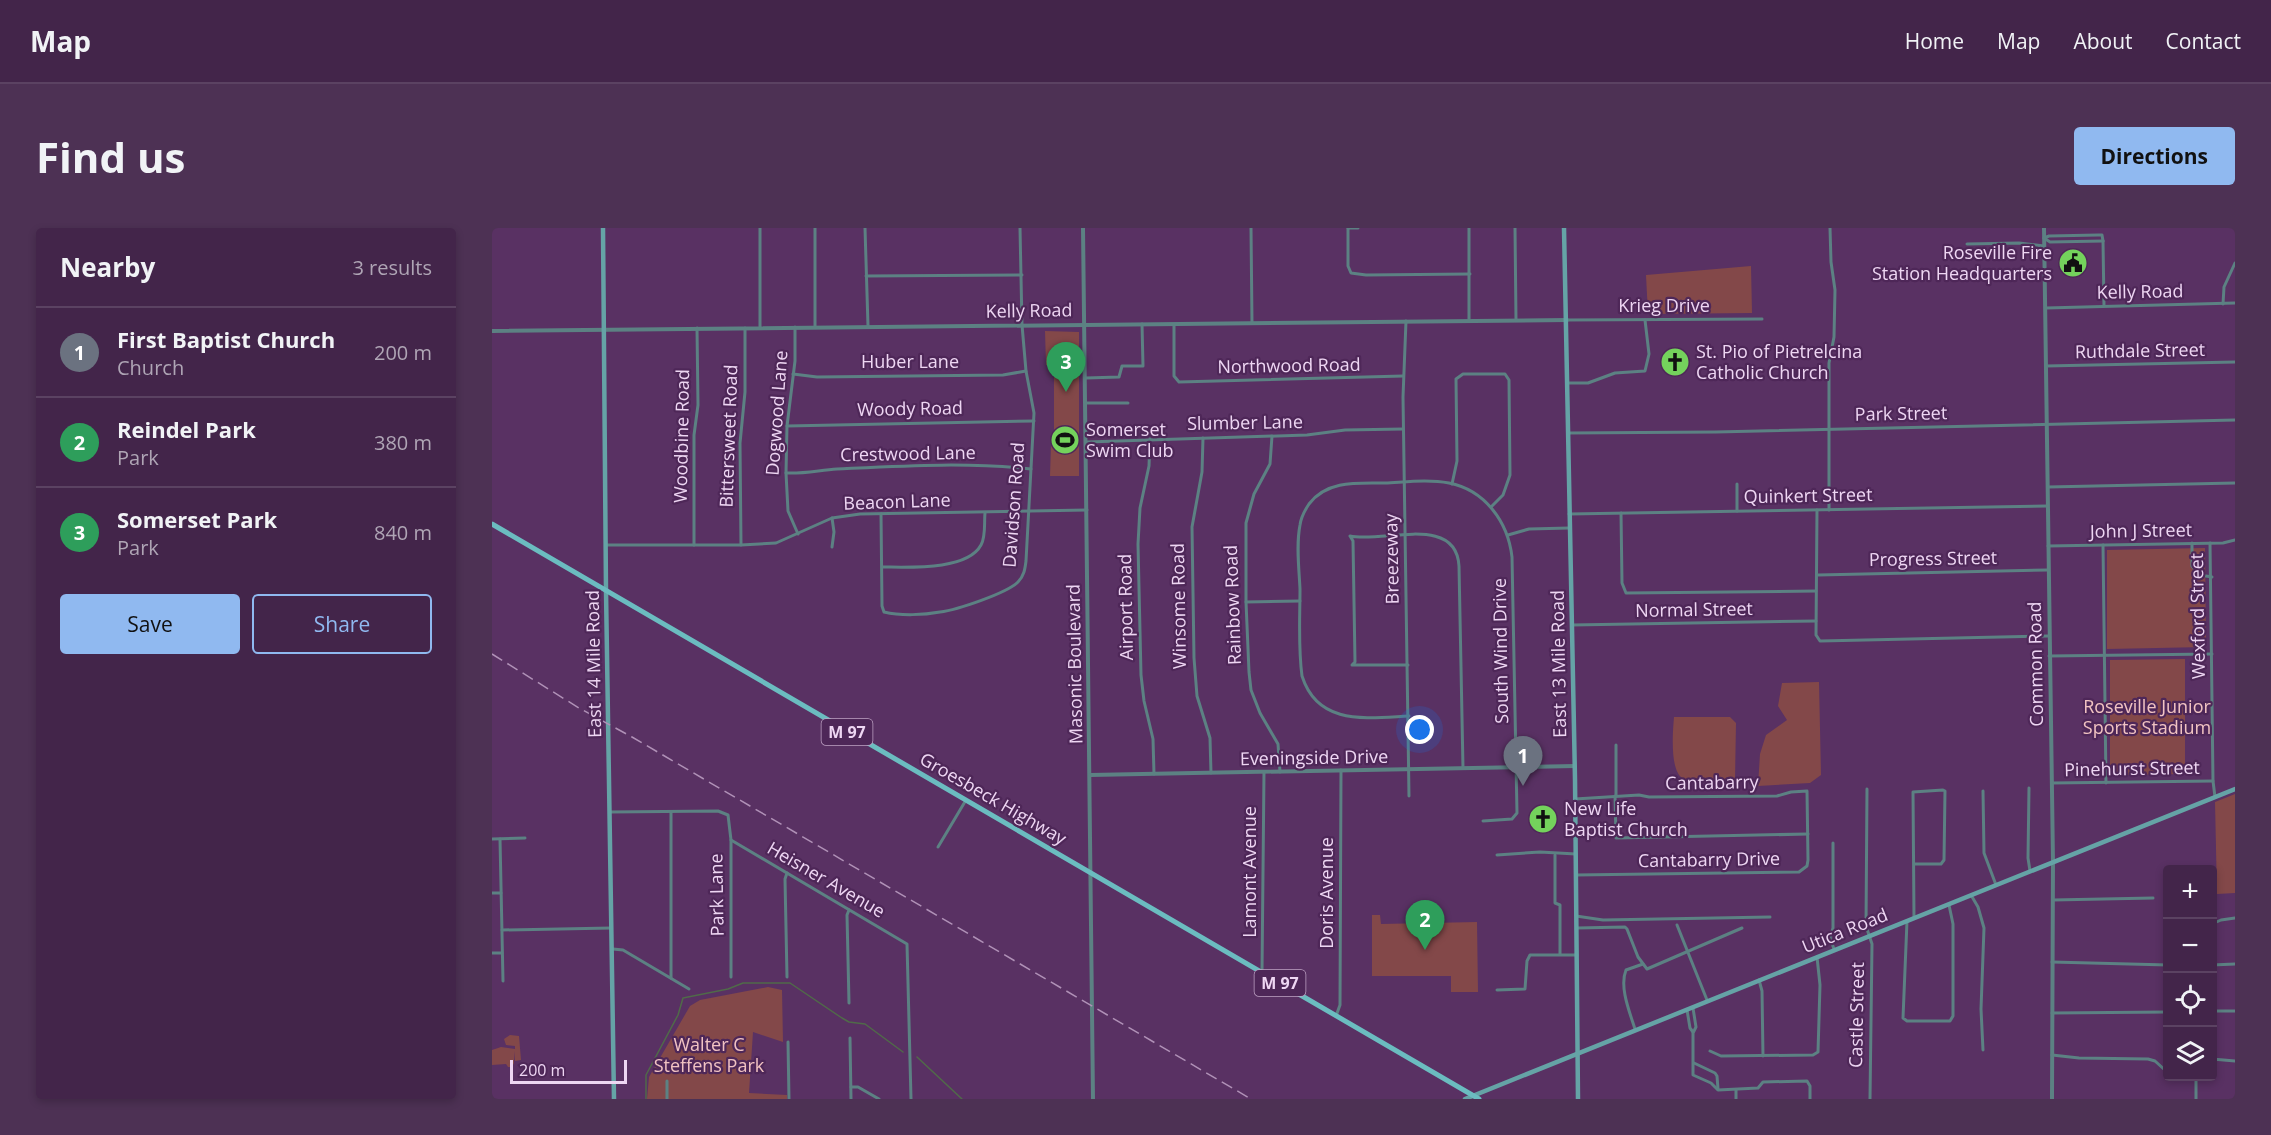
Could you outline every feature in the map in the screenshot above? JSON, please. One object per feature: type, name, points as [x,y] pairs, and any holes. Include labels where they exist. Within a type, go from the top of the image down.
[{"type":"main road","name":"East 14 Mile Road","points":[[603,228],[614,1099]]},
{"type":"main road","name":"East 13 Mile Road","points":[[1564,228],[1575,766],[1578,1099]]},
{"type":"main road","name":"Groesbeck Highway","points":[[492,524],[1476,1097]]},
{"type":"main road","name":"Utica Road","points":[[1465,1099],[1476,1097],[1635,1029],[2235,789]]},
{"type":"street","points":[[760,228],[760,327]]},
{"type":"street","points":[[815,228],[815,327]]},
{"type":"street","points":[[865,228],[868,327]]},
{"type":"street","name":"Davidson Road","points":[[882,567],[884,612],[944,612],[998,594],[1017,583],[1025,568],[1034,421],[1022,325],[1020,228]]},
{"type":"street","name":"Masonic Boulevard","points":[[1083,228],[1093,1099]]},
{"type":"street","points":[[1251,228],[1252,323]]},
{"type":"street","points":[[1358,228],[1348,228],[1348,262],[1351,273],[1366,275],[1470,274]]},
{"type":"street","points":[[1469,228],[1470,321]]},
{"type":"street","points":[[1515,228],[1516,320]]},
{"type":"street","points":[[1829,510],[1829,363],[1834,337],[1835,290],[1830,228]]},
{"type":"street","name":"Common Road","points":[[2044,228],[2053,862],[2051,900],[2052,1099]]},
{"type":"street","points":[[2044,238],[2050,242],[2103,241],[2104,306]]},
{"type":"street","points":[[1967,244],[2019,243],[2044,246]]},
{"type":"street","points":[[2223,304],[2223,287],[2235,263]]},
{"type":"street","points":[[866,276],[1022,275]]},
{"type":"street","name":"Kelly Road","points":[[2046,308],[2235,303]]},
{"type":"street","name":"Krieg Drive","points":[[1567,320],[1762,319]]},
{"type":"street","name":"Kelly Road","points":[[492,331],[1567,320]]},
{"type":"street","points":[[1568,383],[1588,383],[1615,373],[1645,371],[1649,354],[1645,320]]},
{"type":"street","name":"Breezeway","points":[[1406,321],[1403,429],[1409,796]]},
{"type":"street","points":[[1086,378],[1119,377],[1122,366],[1143,366],[1142,324]]},
{"type":"street","name":"Northwood Road","points":[[1174,325],[1174,376],[1176,380],[1185,382],[1403,376]]},
{"type":"street","name":"Dogwood Lane","points":[[795,327],[787,426],[786,473],[788,512],[798,534]]},
{"type":"street","name":"Woodbine Road","points":[[694,545],[693,435],[698,405],[697,328]]},
{"type":"street","name":"Bittersweet Road","points":[[741,545],[740,443],[745,392],[745,328]]},
{"type":"street","name":"Ruthdale Street","points":[[2046,366],[2235,362]]},
{"type":"street","name":"Huber Lane","points":[[793,374],[817,376],[1010,375],[1026,371]]},
{"type":"street","points":[[1452,484],[1457,461],[1456,382],[1458,376],[1502,373],[1508,375],[1510,475],[1503,495],[1491,507]]},
{"type":"street","points":[[1086,403],[1128,403]]},
{"type":"street","name":"Park Street","points":[[1568,433],[2235,420]]},
{"type":"street","name":"Woody Road","points":[[787,426],[1034,421]]},
{"type":"street","name":"Slumber Lane","points":[[1086,442],[1318,435],[1345,430],[1403,429]]},
{"type":"street","name":"Rainbow Road","points":[[1272,436],[1270,464],[1254,494],[1246,523],[1246,602],[1251,690],[1260,713],[1278,744],[1280,771]]},
{"type":"street","name":"Winsome Road","points":[[1203,438],[1202,472],[1192,527],[1194,658],[1197,696],[1210,738],[1211,773]]},
{"type":"street","name":"Airport Road","points":[[1150,439],[1149,466],[1140,508],[1138,543],[1141,675],[1144,701],[1153,739],[1154,774]]},
{"type":"street","name":"Crestwood Lane","points":[[786,473],[806,474],[843,469],[972,466],[1031,469]]},
{"type":"street","points":[[1409,716],[1350,717],[1337,714],[1323,707],[1309,692],[1302,676],[1300,601],[1300,524],[1309,505],[1326,490],[1347,483],[1452,484],[1473,493],[1491,507],[1508,535],[1529,529],[1569,528]]},
{"type":"street","points":[[2047,487],[2235,483]]},
{"type":"street","points":[[1737,484],[1737,511]]},
{"type":"street","name":"Quinkert Street","points":[[1569,514],[2047,506]]},
{"type":"street","name":"Beacon Lane","points":[[606,545],[776,543],[832,518],[849,514],[1087,510]]},
{"type":"street","points":[[1817,510],[1816,621],[1818,640],[1823,642],[2048,636]]},
{"type":"street","points":[[881,514],[882,567],[937,567],[973,554],[979,548],[984,537],[985,513]]},
{"type":"street","points":[[1621,513],[1622,583],[1626,593],[1816,591]]},
{"type":"street","points":[[832,518],[834,532],[832,548]]},
{"type":"street","name":"South Wind Drive","points":[[1483,820],[1510,820],[1516,815],[1512,558],[1508,535]]},
{"type":"street","points":[[1408,665],[1352,665],[1355,662],[1353,541],[1350,536],[1439,536],[1451,543],[1458,553],[1463,768]]},
{"type":"street","name":"John J Street","points":[[2048,546],[2210,543],[2235,540]]},
{"type":"street","points":[[2192,543],[2192,567],[2200,575],[2212,577]]},
{"type":"street","name":"Wexford Street","points":[[2210,543],[2215,797]]},
{"type":"street","points":[[2103,545],[2106,783]]},
{"type":"street","name":"Progress Street","points":[[1818,575],[2048,570]]},
{"type":"street","points":[[1246,602],[1300,601]]},
{"type":"street","name":"Normal Street","points":[[1572,625],[1816,621]]},
{"type":"street","points":[[2049,656],[2212,654]]},
{"type":"street","points":[[1616,745],[1616,838],[1808,834]]},
{"type":"street","name":"Eveningside Drive","points":[[1089,775],[1575,766]]},
{"type":"street","name":"Doris Avenue","points":[[1336,1016],[1340,1005],[1341,770]]},
{"type":"street","name":"Lamont Avenue","points":[[1262,973],[1264,772]]},
{"type":"street","name":"Pinehurst Street","points":[[2051,783],[2213,781]]},
{"type":"street","points":[[2029,788],[2028,858],[2030,871]]},
{"type":"street","name":"Castle Street","points":[[1867,789],[1866,926],[1872,944],[1870,1099]]},
{"type":"street","points":[[1914,864],[1941,864],[1944,860],[1945,791],[1943,790],[1913,792],[1914,918]]},
{"type":"street","name":"Cantabarry","points":[[1575,799],[1616,796],[1777,796],[1807,791],[1808,834]]},
{"type":"street","points":[[1983,791],[1984,853],[1996,885]]},
{"type":"street","points":[[938,847],[966,800]]},
{"type":"street","name":"Park Lane","points":[[671,812],[718,811],[727,814],[731,840],[731,977]]},
{"type":"street","points":[[610,812],[671,812],[671,978]]},
{"type":"street","name":"Cantabarry Drive","points":[[1576,875],[1799,872],[1804,870],[1808,863],[1808,834]]},
{"type":"street","points":[[492,839],[525,838]]},
{"type":"street","points":[[500,839],[503,981]]},
{"type":"street","name":"Heisner Avenue","points":[[731,840],[907,944],[911,1099]]},
{"type":"street","points":[[1833,843],[1833,928],[1830,936],[1834,949]]},
{"type":"street","points":[[1497,855],[1540,852],[1555,855],[1576,854]]},
{"type":"street","points":[[1555,855],[1555,903],[1560,905],[1560,954]]},
{"type":"street","points":[[787,873],[785,879],[787,978]]},
{"type":"street","points":[[492,893],[501,893]]},
{"type":"street","points":[[1971,895],[1978,907],[1984,928],[1981,1009],[1983,1050]]},
{"type":"street","points":[[2051,900],[2153,898]]},
{"type":"street","points":[[1907,921],[1903,1018],[1907,1021],[1950,1021],[1953,1016],[1953,931],[1949,904]]},
{"type":"street","points":[[849,910],[847,915],[849,1003]]},
{"type":"street","points":[[1576,916],[1603,920],[1770,917]]},
{"type":"street","points":[[2217,922],[2235,918]]},
{"type":"street","points":[[1677,926],[1707,1000]]},
{"type":"street","points":[[1576,928],[1625,927],[1647,969],[1688,954],[1742,928]]},
{"type":"street","points":[[502,930],[612,928]]},
{"type":"street","points":[[613,949],[623,950],[689,989]]},
{"type":"street","points":[[492,953],[502,953]]},
{"type":"street","points":[[1497,990],[1525,989],[1527,961],[1530,955],[1577,955]]},
{"type":"street","points":[[1710,1051],[1721,1056],[1813,1055],[1818,1052],[1820,985],[1816,956]]},
{"type":"street","points":[[2051,962],[2163,965]]},
{"type":"street","points":[[1635,1029],[1624,977],[1628,969],[1643,964]]},
{"type":"street","points":[[2217,965],[2235,964]]},
{"type":"street","points":[[1758,980],[1762,991],[1763,1056]]},
{"type":"street","points":[[1693,1006],[1696,1014],[1696,1027],[1693,1033],[1693,1075],[1711,1083],[1718,1090],[1758,1088],[1763,1082],[1807,1081],[1810,1086],[1810,1099]]},
{"type":"street","points":[[1686,1009],[1693,1033]]},
{"type":"street","points":[[2217,1011],[2235,1011]]},
{"type":"street","points":[[2051,1013],[2163,1012]]},
{"type":"street","points":[[850,1038],[851,1099]]},
{"type":"street","points":[[788,1042],[789,1099]]},
{"type":"street","points":[[2052,1054],[2079,1058],[2148,1059],[2155,1061],[2163,1068]]},
{"type":"street","points":[[2217,1059],[2235,1060]]},
{"type":"street","points":[[1694,1063],[1715,1073],[1718,1090]]},
{"type":"street","points":[[667,1081],[667,1099]]},
{"type":"street","points":[[2196,1081],[2196,1099]]},
{"type":"street","points":[[851,1087],[858,1087],[879,1099]]},
{"type":"street","points":[[1736,1090],[1736,1099]]},
{"type":"green space","points":[[1751,266],[1752,313],[1648,314],[1646,275]]},
{"type":"green space","points":[[1045,331],[1079,332],[1079,476],[1050,476],[1051,445],[1054,445],[1054,365],[1046,365]]},
{"type":"green space","points":[[2205,548],[2206,647],[2107,649],[2107,550]]},
{"type":"green space","name":"Roseville Junior Sports Stadium","points":[[2185,659],[2185,774],[2110,775],[2110,660]]},
{"type":"green space","points":[[1819,682],[1821,775],[1810,783],[1758,786],[1760,754],[1766,735],[1787,720],[1778,706],[1782,683]]},
{"type":"green space","points":[[1674,717],[1730,717],[1736,723],[1735,780],[1695,782],[1679,775],[1673,751]]},
{"type":"green space","points":[[2235,794],[2235,893],[2217,894],[2215,802]]},
{"type":"green space","points":[[1372,915],[1380,915],[1381,924],[1477,922],[1478,992],[1451,992],[1451,976],[1372,976]]},
{"type":"green space","name":"Walter C Steffens Park","points":[[768,987],[782,990],[783,1042],[753,1032],[749,1093],[787,1095],[787,1099],[647,1099],[649,1077],[690,1006],[700,1000]]},
{"type":"green space","points":[[510,1035],[519,1036],[521,1060],[515,1061],[514,1051],[512,1067],[506,1064],[492,1065],[492,1050],[501,1047],[515,1049],[515,1046],[506,1045],[504,1039]]},
{"type":"waterway","points":[[646,1099],[646,1075],[678,1015],[683,998],[728,989],[743,983],[790,983],[849,1022],[865,1024],[903,1052]]},
{"type":"waterway","points":[[917,1057],[962,1099]]},
{"type":"railway","points":[[492,654],[579,708],[1251,1099]]},
{"type":"place","name":"Roseville Fire Station Headquarters","points":[[2073,263]]},
{"type":"place","name":"St. Pio of Pietrelcina Catholic Church","points":[[1675,362]]},
{"type":"place","name":"Somerset Park","points":[[1066,392]]},
{"type":"place","name":"Somerset Swim Club","points":[[1065,440]]},
{"type":"place","name":"First Baptist Church","points":[[1523,786]]},
{"type":"place","name":"New Life Baptist Church","points":[[1543,819]]},
{"type":"place","name":"Reindel Park","points":[[1425,950]]}]
